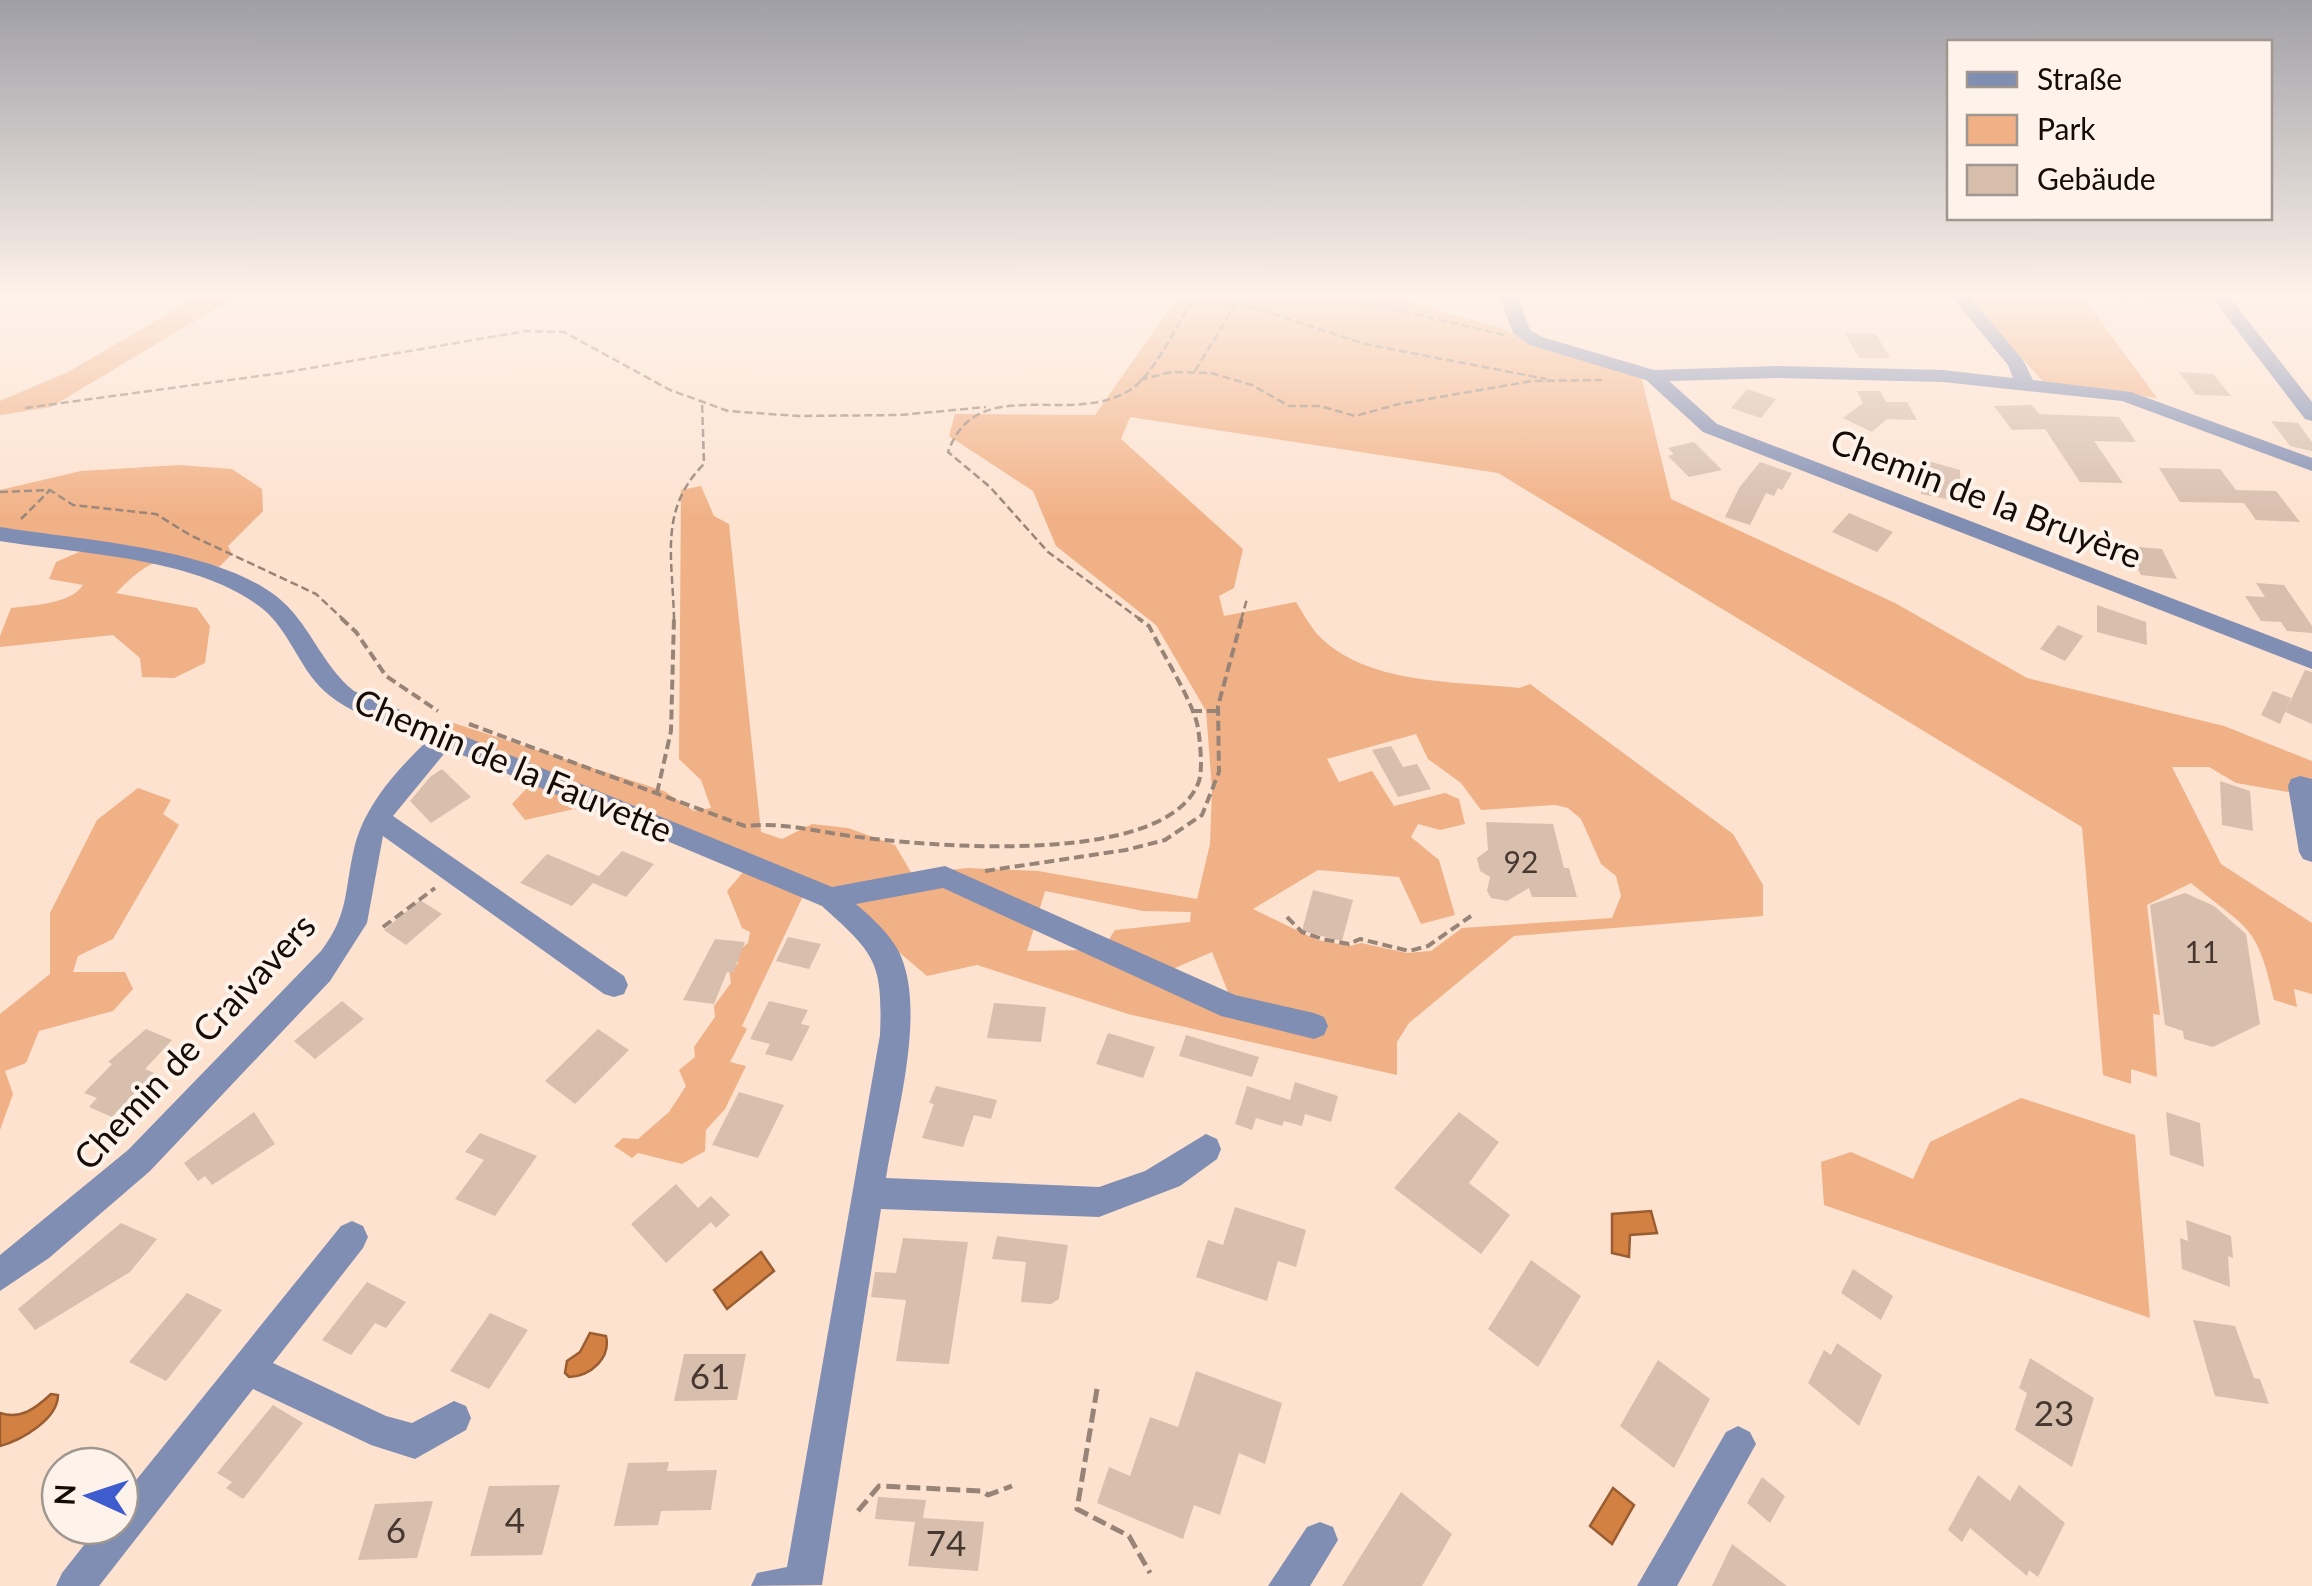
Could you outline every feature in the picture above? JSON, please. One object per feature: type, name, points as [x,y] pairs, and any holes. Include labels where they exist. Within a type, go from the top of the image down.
[{"type":"street","points":[[1629,369],[1652,376],[1776,372],[1965,377],[2144,400],[2312,464]]},
{"type":"street","points":[[2020,369],[2025,384]]},
{"type":"street","points":[[2276,369],[2312,415]]},
{"type":"street","name":"Chemin de la Bruyère","points":[[1652,376],[1710,428],[2312,661]]},
{"type":"street","name":"Chemin de la Fauvette","points":[[3,535],[170,564],[251,589],[276,609],[329,685],[451,726],[831,898],[882,943],[893,964],[897,986],[894,1035],[802,1586]]},
{"type":"street","name":"Chemin de Craivavers","points":[[0,1275],[69,1225],[125,1177],[331,958],[360,909],[367,848],[379,820],[451,726]]},
{"type":"street","points":[[2312,789],[2300,786],[2312,852]]},
{"type":"street","points":[[379,820],[614,985]]},
{"type":"street","points":[[831,898],[945,876],[1231,1007],[1314,1026]]},
{"type":"street","points":[[869,1193],[1100,1202],[1177,1172],[1206,1149]]},
{"type":"street","points":[[75,1586],[352,1237]]},
{"type":"street","points":[[247,1369],[382,1433],[414,1441],[454,1418]]},
{"type":"street","points":[[1656,1586],[1738,1444]]},
{"type":"street","points":[[1287,1586],[1320,1540]]},
{"type":"street","points":[[770,1586],[802,1586]]},
{"type":"path","points":[[25,408],[304,369]]},
{"type":"path","points":[[632,369],[670,390],[728,410],[798,416],[1086,405],[1134,389],[1147,369]]},
{"type":"path","points":[[1491,369],[1557,382]]},
{"type":"path","points":[[1140,380],[1170,372],[1211,373],[1252,385],[1288,406],[1320,406],[1355,416],[1495,386],[1607,380]]},
{"type":"path","points":[[657,794],[666,772],[671,729],[673,508],[684,484],[704,464],[702,401]]},
{"type":"path","points":[[0,492],[50,490],[73,505],[156,514],[190,535],[316,594],[356,632],[386,676],[451,726],[745,826],[776,823],[850,836],[983,846],[1112,839],[1168,820],[1185,805],[1200,779],[1198,726],[1192,712],[1149,626],[1048,552],[990,487],[948,452],[950,440],[964,419],[988,406]]},
{"type":"path","points":[[3,535],[50,490]]},
{"type":"path","points":[[945,876],[1126,850],[1166,840],[1202,814],[1219,772],[1218,712],[1247,599]]},
{"type":"path","points":[[1192,712],[1218,712]]},
{"type":"path","points":[[383,927],[454,872]]},
{"type":"path","points":[[1287,917],[1302,932],[1322,938],[1349,944],[1360,939],[1409,951],[1428,946],[1471,916]]},
{"type":"path","points":[[1097,1389],[1077,1509],[1129,1536],[1150,1573]]},
{"type":"path","points":[[858,1510],[879,1486],[982,1490],[988,1495],[1012,1486]]},
{"type":"green space","points":[[114,369],[51,407],[0,415],[0,401],[68,372]]},
{"type":"green space","points":[[1127,369],[1618,369],[1641,376],[1671,499],[1895,603],[2027,678],[2224,726],[2312,761],[2312,796],[2236,783],[2209,767],[2172,767],[2221,864],[2312,923],[2312,994],[2294,989],[2297,1007],[2274,1000],[2262,956],[2248,930],[2191,883],[2147,905],[2160,1015],[2153,1014],[2157,1077],[2131,1069],[2131,1084],[2103,1075],[2082,827],[1498,473],[1130,417],[1121,439],[1243,549],[1234,588],[1219,596],[1224,616],[1296,602],[1318,635],[1338,651],[1386,672],[1519,688],[1530,684],[1733,834],[1763,885],[1763,916],[1514,936],[1409,1023],[1397,1042],[1397,1075],[1128,1014],[977,965],[927,976],[881,937],[841,891],[610,801],[525,820],[512,804],[540,774],[438,733],[447,721],[664,791],[694,811],[711,808],[701,780],[679,759],[681,490],[701,486],[714,516],[729,524],[761,832],[782,839],[812,824],[848,828],[895,845],[912,874],[968,868],[1038,871],[1197,899],[1210,844],[1212,789],[1206,711],[1156,625],[1056,546],[1033,491],[949,436],[955,414],[1095,415]],"holes":[[[1416,734],[1428,759],[1461,783],[1481,810],[1555,805],[1568,808],[1581,819],[1601,864],[1616,876],[1621,896],[1612,918],[1462,928],[1431,951],[1407,953],[1361,943],[1350,946],[1317,940],[1253,909],[1318,870],[1399,877],[1421,924],[1455,915],[1439,860],[1411,837],[1418,824],[1440,830],[1465,824],[1459,799],[1445,793],[1394,806],[1372,771],[1339,782],[1327,759]],[[1045,891],[1143,911],[1191,912],[1190,922],[1115,930],[1106,944],[1161,974],[1212,952],[1236,1012],[1085,950],[1027,951]]]},
{"type":"green space","points":[[2032,369],[2136,369],[2157,398],[2045,384]]},
{"type":"green space","points":[[179,465],[232,469],[262,489],[263,511],[228,546],[232,554],[219,567],[162,560],[141,571],[116,593],[197,608],[210,626],[205,663],[174,678],[142,677],[140,658],[113,635],[0,647],[11,608],[61,600],[83,585],[49,579],[56,562],[86,549],[0,530],[0,490],[81,471]]},
{"type":"green space","points":[[138,788],[171,800],[163,814],[179,825],[113,939],[78,956],[73,972],[125,972],[133,989],[113,1011],[39,1031],[26,1063],[5,1071],[13,1094],[0,1130],[0,1014],[50,974],[50,913],[97,820]]},
{"type":"green space","points":[[744,871],[803,896],[742,1026],[747,1029],[730,1062],[746,1066],[725,1109],[706,1130],[705,1151],[682,1164],[638,1153],[632,1158],[614,1146],[623,1138],[638,1139],[669,1112],[686,1086],[679,1070],[695,1057],[694,1047],[715,1017],[714,1006],[731,983],[729,969],[738,964],[737,953],[748,943],[750,932],[742,928],[727,891]]},
{"type":"green space","points":[[2021,1098],[2135,1135],[2150,1318],[1824,1205],[1821,1162],[1851,1152],[1913,1179],[1930,1142]]},
{"type":"shaded area","points":[[1651,1211],[1657,1233],[1630,1235],[1629,1257],[1612,1253],[1612,1214]]},
{"type":"shaded area","points":[[761,1252],[774,1271],[727,1309],[714,1290]]},
{"type":"shaded area","points":[[590,1333],[606,1336],[605,1352],[592,1369],[569,1377],[565,1373],[567,1361],[580,1352]]},
{"type":"shaded area","points":[[51,1394],[58,1395],[56,1404],[45,1420],[28,1434],[0,1446],[0,1413],[21,1414]]},
{"type":"shaded area","points":[[1613,1488],[1634,1505],[1612,1544],[1590,1526]]},
{"type":"building","points":[[2179,372],[2213,374],[2231,396],[2196,395]]},
{"type":"building","points":[[1747,389],[1776,399],[1761,418],[1731,408]]},
{"type":"building","points":[[1857,391],[1880,391],[1886,402],[1907,402],[1917,420],[1887,419],[1872,432],[1843,418],[1863,403]]},
{"type":"building","points":[[2032,405],[2039,414],[2119,417],[2136,442],[2094,441],[2123,483],[2080,482],[2045,429],[2012,430],[1994,406]]},
{"type":"building","points":[[2271,421],[2298,423],[2312,442],[2312,451],[2290,446]]},
{"type":"building","points":[[1694,442],[1722,470],[1689,477],[1668,456],[1674,454],[1668,448]]},
{"type":"building","points":[[1921,459],[1960,470],[1961,492],[1946,489],[1947,499],[1921,494]]},
{"type":"building","points":[[1760,462],[1792,473],[1782,490],[1778,488],[1774,496],[1766,493],[1750,525],[1725,517],[1739,488]]},
{"type":"building","points":[[2159,468],[2220,469],[2236,490],[2276,491],[2300,522],[2256,520],[2244,503],[2180,502]]},
{"type":"building","points":[[1849,513],[1893,532],[1877,552],[1832,532]]},
{"type":"building","points":[[2126,546],[2162,549],[2177,579],[2141,575]]},
{"type":"building","points":[[2256,583],[2284,585],[2312,626],[2312,633],[2287,631],[2281,622],[2261,621],[2245,596],[2265,597]]},
{"type":"building","points":[[2097,605],[2146,622],[2147,645],[2097,632]]},
{"type":"building","points":[[2058,625],[2083,636],[2065,661],[2040,649]]},
{"type":"building","points":[[2305,670],[2312,672],[2312,724],[2285,712]]},
{"type":"building","points":[[2273,691],[2291,698],[2280,724],[2261,715]]},
{"type":"building","points":[[1391,746],[1403,767],[1417,764],[1431,789],[1398,797],[1372,750]]},
{"type":"building","points":[[442,769],[471,797],[431,823],[410,801]]},
{"type":"building","points":[[2220,781],[2250,791],[2253,831],[2222,825]]},
{"type":"building","points":[[1486,822],[1553,824],[1564,868],[1569,868],[1577,897],[1532,897],[1529,888],[1507,901],[1491,898],[1487,891],[1490,877],[1480,871],[1477,858],[1488,850]]},
{"type":"building","points":[[622,851],[654,864],[626,897],[593,883],[572,906],[520,883],[547,854],[599,876]]},
{"type":"building","points":[[1313,890],[1353,900],[1342,941],[1302,931]]},
{"type":"building","points":[[2185,893],[2214,906],[2246,934],[2260,1024],[2213,1047],[2184,1039],[2183,1031],[2165,1025],[2150,905]]},
{"type":"building","points":[[420,900],[442,914],[406,945],[384,930]]},
{"type":"building","points":[[788,937],[821,944],[809,969],[776,961]]},
{"type":"building","points":[[715,939],[745,942],[733,973],[727,972],[714,1004],[683,1000]]},
{"type":"building","points":[[342,1001],[364,1019],[315,1059],[294,1041]]},
{"type":"building","points":[[769,1001],[808,1010],[801,1024],[810,1026],[792,1061],[765,1054],[770,1044],[750,1039]]},
{"type":"building","points":[[994,1003],[1046,1007],[1041,1042],[987,1038]]},
{"type":"building","points":[[146,1029],[172,1040],[145,1069],[154,1073],[112,1117],[89,1107],[97,1098],[84,1093],[112,1064],[108,1062]]},
{"type":"building","points":[[598,1029],[629,1050],[575,1104],[545,1081]]},
{"type":"building","points":[[1108,1033],[1155,1047],[1143,1078],[1096,1064]]},
{"type":"building","points":[[1186,1035],[1259,1057],[1252,1077],[1179,1056]]},
{"type":"building","points":[[1295,1082],[1338,1096],[1331,1122],[1305,1114],[1302,1126],[1284,1121],[1282,1126],[1256,1118],[1252,1130],[1235,1124],[1247,1086],[1290,1100]]},
{"type":"building","points":[[936,1086],[997,1100],[991,1119],[974,1115],[963,1147],[922,1138]]},
{"type":"building","points":[[739,1092],[784,1105],[758,1158],[712,1145]]},
{"type":"building","points":[[254,1112],[275,1144],[212,1185],[205,1176],[198,1181],[184,1163]]},
{"type":"building","points":[[1459,1112],[1499,1142],[1469,1183],[1510,1215],[1481,1254],[1394,1188]]},
{"type":"building","points":[[2166,1112],[2200,1123],[2204,1167],[2170,1155]]},
{"type":"building","points":[[480,1133],[537,1156],[495,1216],[455,1199],[484,1160],[465,1152]]},
{"type":"building","points":[[676,1184],[698,1208],[711,1196],[730,1215],[716,1228],[711,1222],[666,1263],[631,1224]]},
{"type":"building","points":[[1235,1207],[1306,1230],[1296,1267],[1278,1261],[1267,1301],[1196,1277],[1208,1240],[1223,1245]]},
{"type":"building","points":[[2186,1220],[2231,1236],[2230,1287],[2182,1269],[2180,1238],[2188,1241]]},
{"type":"building","points":[[121,1223],[157,1239],[130,1272],[35,1330],[18,1309]]},
{"type":"building","points":[[997,1236],[1068,1245],[1059,1299],[1051,1304],[1021,1302],[1026,1262],[992,1259]]},
{"type":"building","points":[[903,1238],[968,1242],[949,1364],[896,1361],[906,1300],[871,1297],[875,1272],[896,1273]]},
{"type":"building","points":[[1531,1260],[1581,1296],[1538,1367],[1488,1329]]},
{"type":"building","points":[[1853,1269],[1893,1296],[1881,1320],[1841,1293]]},
{"type":"building","points":[[367,1282],[406,1302],[386,1328],[375,1323],[351,1355],[322,1340]]},
{"type":"building","points":[[187,1293],[222,1310],[166,1381],[129,1362]]},
{"type":"building","points":[[490,1313],[528,1330],[489,1389],[450,1371]]},
{"type":"building","points":[[2193,1320],[2235,1326],[2254,1378],[2260,1379],[2269,1404],[2215,1396]]},
{"type":"building","points":[[1837,1343],[1882,1375],[1859,1426],[1808,1383],[1824,1350],[1831,1355]]},
{"type":"building","points":[[684,1354],[746,1354],[737,1400],[674,1401]]},
{"type":"building","points":[[2030,1358],[2094,1398],[2072,1467],[2015,1430],[2027,1393],[2019,1388]]},
{"type":"building","points":[[1658,1360],[1710,1399],[1674,1468],[1620,1426]]},
{"type":"building","points":[[1196,1371],[1282,1403],[1265,1464],[1239,1453],[1220,1515],[1194,1505],[1183,1539],[1097,1503],[1109,1467],[1130,1476],[1150,1417],[1178,1427]]},
{"type":"building","points":[[273,1405],[303,1423],[243,1499],[226,1488],[232,1482],[217,1473]]},
{"type":"building","points":[[669,1462],[667,1471],[717,1470],[711,1510],[661,1511],[658,1525],[614,1526],[628,1463]]},
{"type":"building","points":[[1978,1475],[2010,1501],[2019,1485],[2065,1523],[2038,1577],[2029,1570],[2027,1576],[1970,1528],[1962,1542],[1948,1530]]},
{"type":"building","points":[[1762,1477],[1785,1496],[1770,1523],[1747,1503]]},
{"type":"building","points":[[560,1485],[542,1555],[470,1556],[489,1486]]},
{"type":"building","points":[[1401,1492],[1452,1534],[1422,1586],[1342,1586]]},
{"type":"building","points":[[878,1497],[926,1500],[923,1518],[984,1522],[978,1571],[908,1566],[915,1522],[875,1519]]},
{"type":"building","points":[[433,1501],[417,1558],[358,1560],[375,1504]]},
{"type":"building","points":[[1732,1544],[1787,1586],[1712,1586]]}]
